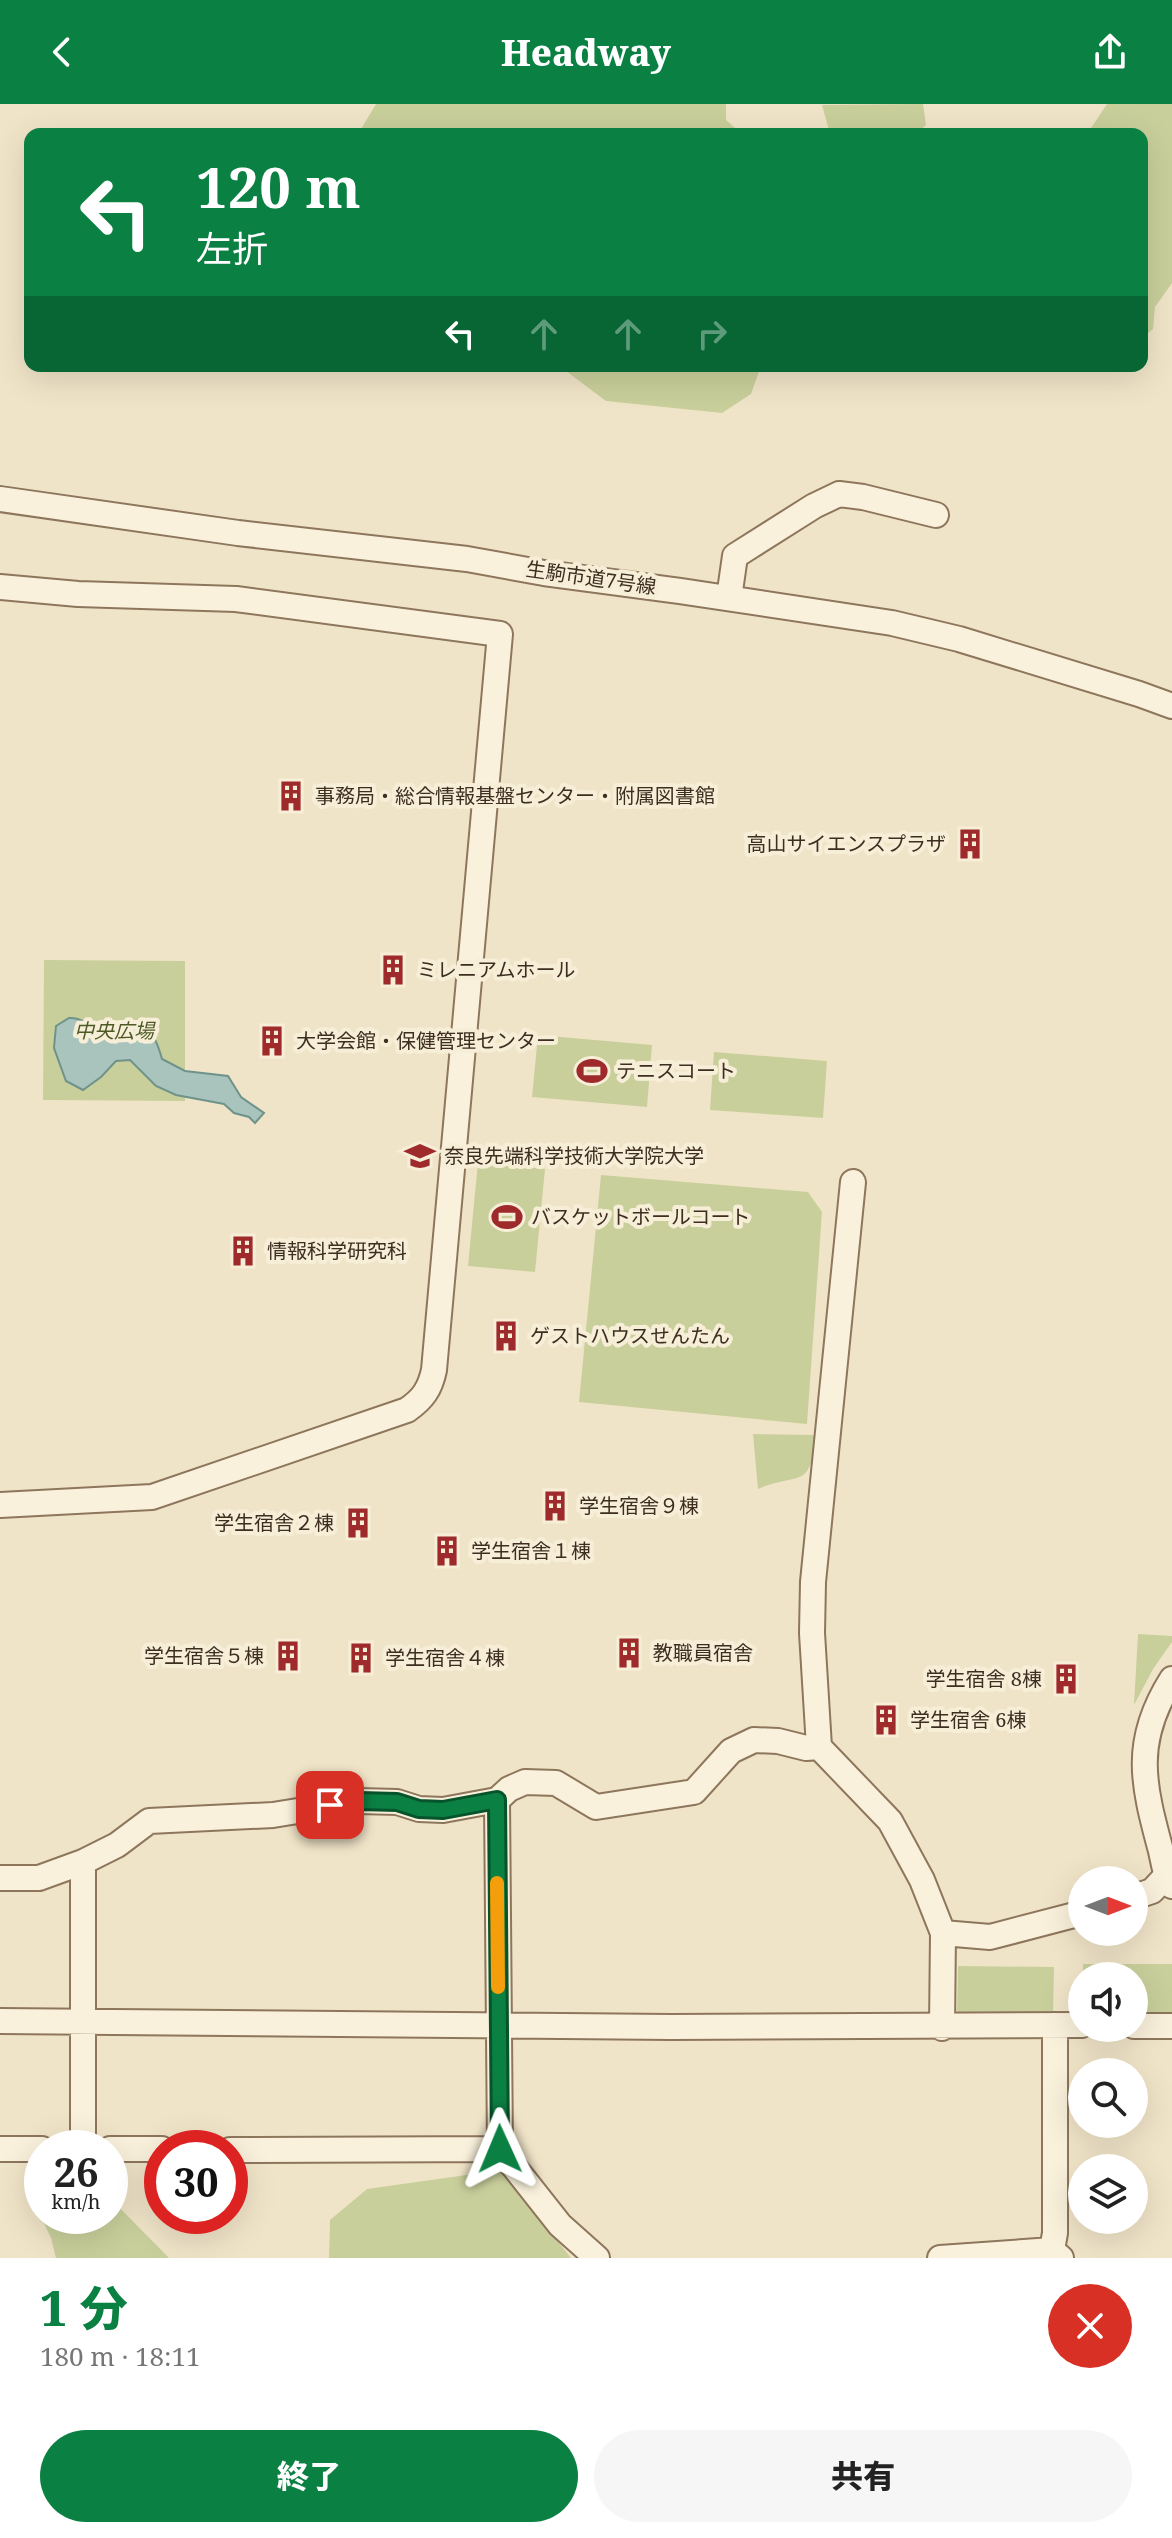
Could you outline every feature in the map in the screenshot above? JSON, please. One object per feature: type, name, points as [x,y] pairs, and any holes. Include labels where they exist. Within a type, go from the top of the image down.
[{"type":"street","points":[[729,598],[735,556],[814,506],[839,494],[936,515]]},
{"type":"street","name":"生駒市道7号線","points":[[0,499],[238,533],[467,559],[892,623],[959,639],[1172,706]]},
{"type":"street","points":[[0,587],[78,594],[236,599],[500,634],[481,868],[430,1387],[421,1400],[395,1414],[152,1497],[0,1505]]},
{"type":"street","points":[[853,1182],[813,1582],[812,1633],[819,1747],[890,1821],[922,1880],[943,1933],[942,2028]]},
{"type":"street","points":[[1148,1892],[1169,1881],[1149,1812],[1143,1758],[1150,1726],[1172,1679]]},
{"type":"street","points":[[0,1878],[39,1878],[83,1862],[117,1845],[149,1821],[273,1815],[359,1801],[397,1802],[419,1809],[443,1810],[497,1800],[509,1789],[525,1782],[556,1783],[596,1807],[694,1792],[731,1751],[754,1740],[819,1747]]},
{"type":"street","points":[[497,1800],[500,2149],[560,2225],[597,2258]]},
{"type":"street","points":[[83,1862],[83,2130]]},
{"type":"street","points":[[943,1933],[990,1937],[1068,1917]]},
{"type":"street","points":[[0,2021],[942,2028],[1068,2025]]},
{"type":"street","points":[[940,2258],[1057,2254],[1055,2025]]},
{"type":"street","points":[[1148,2026],[1172,2026]]},
{"type":"street","points":[[0,2149],[24,2149]]},
{"type":"street","points":[[248,2150],[500,2149]]},
{"type":"green space","points":[[376,104],[726,104],[726,120],[735,128],[362,128]]},
{"type":"green space","points":[[923,104],[926,125],[923,128],[828,128],[822,105]]},
{"type":"green space","points":[[1107,104],[1172,104],[1172,283],[1155,307],[1153,329],[1148,333],[1148,128],[1091,128]]},
{"type":"green space","points":[[567,372],[759,372],[751,394],[722,413],[606,401]]},
{"type":"green space","name":"中央広場","points":[[44,960],[185,961],[185,1101],[43,1100]]},
{"type":"green space","name":"テニスコート","points":[[538,1035],[652,1045],[647,1107],[532,1097]]},
{"type":"green space","name":"テニスコート","points":[[714,1052],[827,1061],[823,1118],[710,1110]]},
{"type":"green space","name":"バスケットボールコート","points":[[478,1162],[545,1169],[535,1272],[468,1266]]},
{"type":"green space","points":[[601,1175],[808,1192],[822,1212],[807,1424],[579,1402]]},
{"type":"green space","points":[[753,1434],[814,1435],[813,1453],[806,1472],[800,1477],[758,1489]]},
{"type":"green space","points":[[1138,1634],[1172,1636],[1172,1642],[1134,1705]]},
{"type":"green space","points":[[1148,1964],[1172,1964],[1172,2012],[1148,2012]]},
{"type":"green space","points":[[958,1966],[1054,1967],[1053,2014],[957,2014]]},
{"type":"green space","points":[[502,2170],[571,2258],[329,2258],[330,2220],[367,2189]]},
{"type":"green space","points":[[128,2216],[169,2258],[56,2258],[49,2234],[128,2234]]},
{"type":"water","points":[[69,1018],[105,1028],[136,1023],[154,1037],[162,1059],[185,1071],[228,1076],[241,1097],[264,1113],[255,1123],[249,1117],[234,1113],[224,1104],[176,1095],[156,1086],[130,1060],[116,1061],[83,1090],[66,1081],[54,1048],[56,1026]]},
{"type":"slow traffic","points":[[497,1883],[498,1987]]},
{"type":"place","name":"事務局・総合情報基盤センター・附属図書館","points":[[291,796]]},
{"type":"place","name":"高山サイエンスプラザ","points":[[970,844]]},
{"type":"place","name":"ミレニアムホール","points":[[393,970]]},
{"type":"place","name":"大学会館・保健管理センター","points":[[272,1041]]},
{"type":"place","name":"テニスコート","points":[[592,1071]]},
{"type":"place","name":"奈良先端科学技術大学院大学","points":[[420,1156]]},
{"type":"place","name":"バスケットボールコート","points":[[507,1217]]},
{"type":"place","name":"情報科学研究科","points":[[243,1251]]},
{"type":"place","name":"ゲストハウスせんたん","points":[[506,1336]]},
{"type":"place","name":"学生宿舎９棟","points":[[555,1506]]},
{"type":"place","name":"学生宿舎２棟","points":[[358,1523]]},
{"type":"place","name":"学生宿舎１棟","points":[[447,1551]]},
{"type":"place","name":"教職員宿舎","points":[[629,1653]]},
{"type":"place","name":"学生宿舎５棟","points":[[288,1656]]},
{"type":"place","name":"学生宿舎４棟","points":[[361,1658]]},
{"type":"place","name":"学生宿舎 8棟","points":[[1066,1679]]},
{"type":"place","name":"学生宿舎 6棟","points":[[886,1720]]},
{"type":"route","points":[[330,1805],[359,1801],[397,1802],[419,1809],[443,1810],[497,1800],[500,2149]]}]
